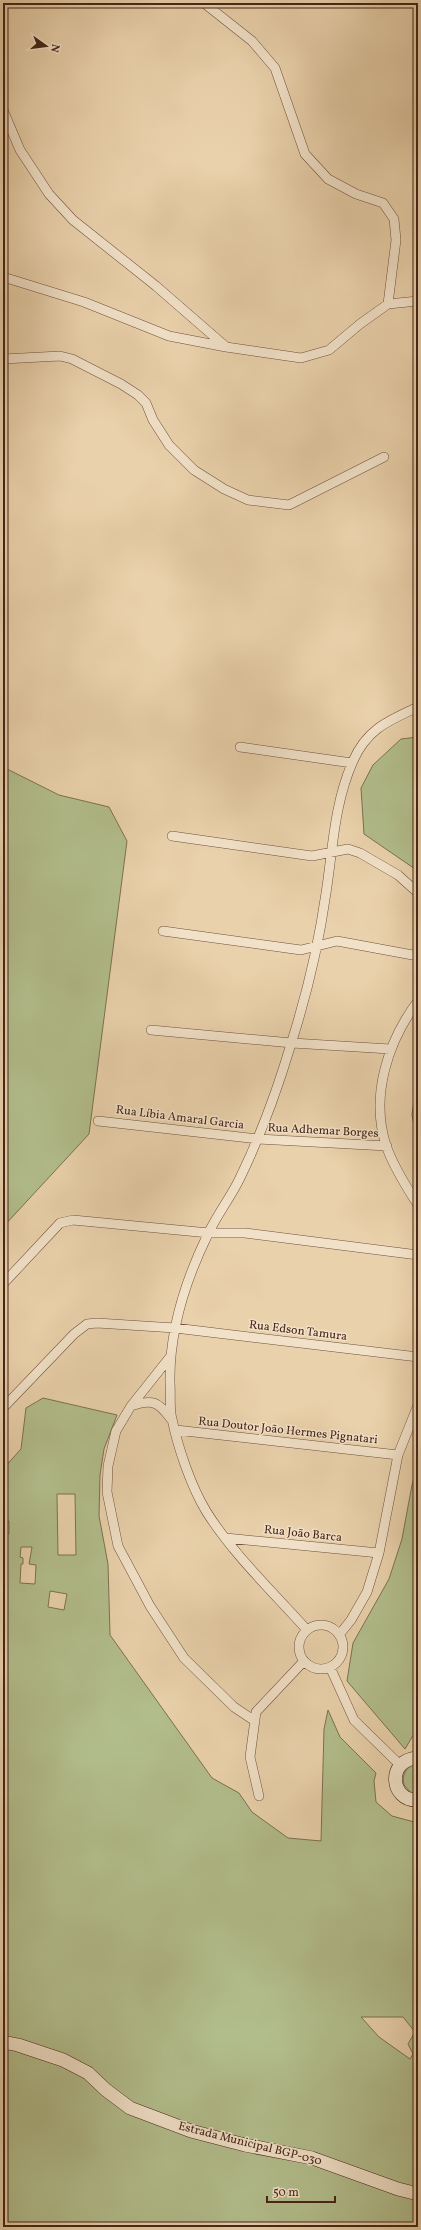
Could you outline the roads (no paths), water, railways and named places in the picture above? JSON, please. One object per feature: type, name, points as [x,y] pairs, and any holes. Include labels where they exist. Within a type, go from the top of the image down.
[{"type":"street","points":[[204,3],[252,41],[275,68],[305,154],[328,179],[356,194],[383,203],[394,219],[396,240],[388,304]]},
{"type":"street","points":[[3,110],[20,150],[49,194],[73,220],[156,286],[226,347]]},
{"type":"street","points":[[3,277],[84,302],[169,336],[226,347],[301,358],[329,350],[360,324],[388,304],[418,301]]},
{"type":"street","points":[[3,359],[60,356],[72,359],[121,384],[138,395],[146,403],[153,420],[169,445],[194,470],[224,489],[248,500],[290,505],[384,457]]},
{"type":"street","points":[[171,1419],[170,1357],[178,1310],[190,1276],[209,1233],[238,1183],[258,1139],[292,1043],[317,946],[335,816],[343,785],[364,740],[379,726],[418,707]]},
{"type":"street","points":[[240,747],[352,763]]},
{"type":"street","points":[[172,836],[312,856],[331,851],[348,849],[398,875],[418,893]]},
{"type":"street","points":[[163,931],[301,950],[337,942],[418,956]]},
{"type":"street","points":[[418,1001],[390,1049],[383,1082],[382,1103],[382,1126],[386,1146],[418,1205]]},
{"type":"street","points":[[151,1030],[292,1043],[390,1049]]},
{"type":"street","name":"Rua Líbia Amaral Garcia","points":[[98,1121],[258,1139]]},
{"type":"street","name":"Rua Adhemar Borges","points":[[258,1139],[386,1146]]},
{"type":"street","points":[[3,1284],[60,1223],[72,1220],[209,1233],[245,1232],[418,1255]]},
{"type":"street","name":"Rua Edson Tamura","points":[[3,1408],[74,1334],[87,1324],[175,1328],[418,1357]]},
{"type":"street","points":[[170,1357],[131,1406],[116,1431],[108,1466],[107,1492],[118,1546],[150,1606],[184,1658],[234,1707],[255,1721]]},
{"type":"street","points":[[131,1406],[146,1401],[161,1404],[176,1430],[185,1464],[205,1510],[226,1538],[307,1630]]},
{"type":"street","points":[[339,1635],[351,1620],[367,1592],[379,1553],[398,1455],[418,1404]]},
{"type":"street","name":"Rua Doutor João Hermes Pignatari","points":[[176,1430],[398,1455]]},
{"type":"street","name":"Rua João Barca","points":[[226,1538],[379,1553]]},
{"type":"street","points":[[320,1625],[327,1626],[339,1635],[342,1649],[340,1656],[330,1667],[319,1669],[304,1661],[299,1649],[302,1636],[307,1630],[320,1625]]},
{"type":"street","points":[[259,1796],[250,1757],[256,1712],[304,1661]]},
{"type":"street","points":[[330,1667],[354,1720],[400,1765]]},
{"type":"street","points":[[415,1801],[403,1796],[396,1784],[397,1770],[400,1765],[411,1758],[418,1758]]},
{"type":"street","name":"Estrada Municipal BGP-030","points":[[3,2042],[18,2045],[63,2060],[88,2073],[106,2090],[130,2108],[191,2131],[245,2145],[312,2158],[398,2189],[418,2194]]}]
